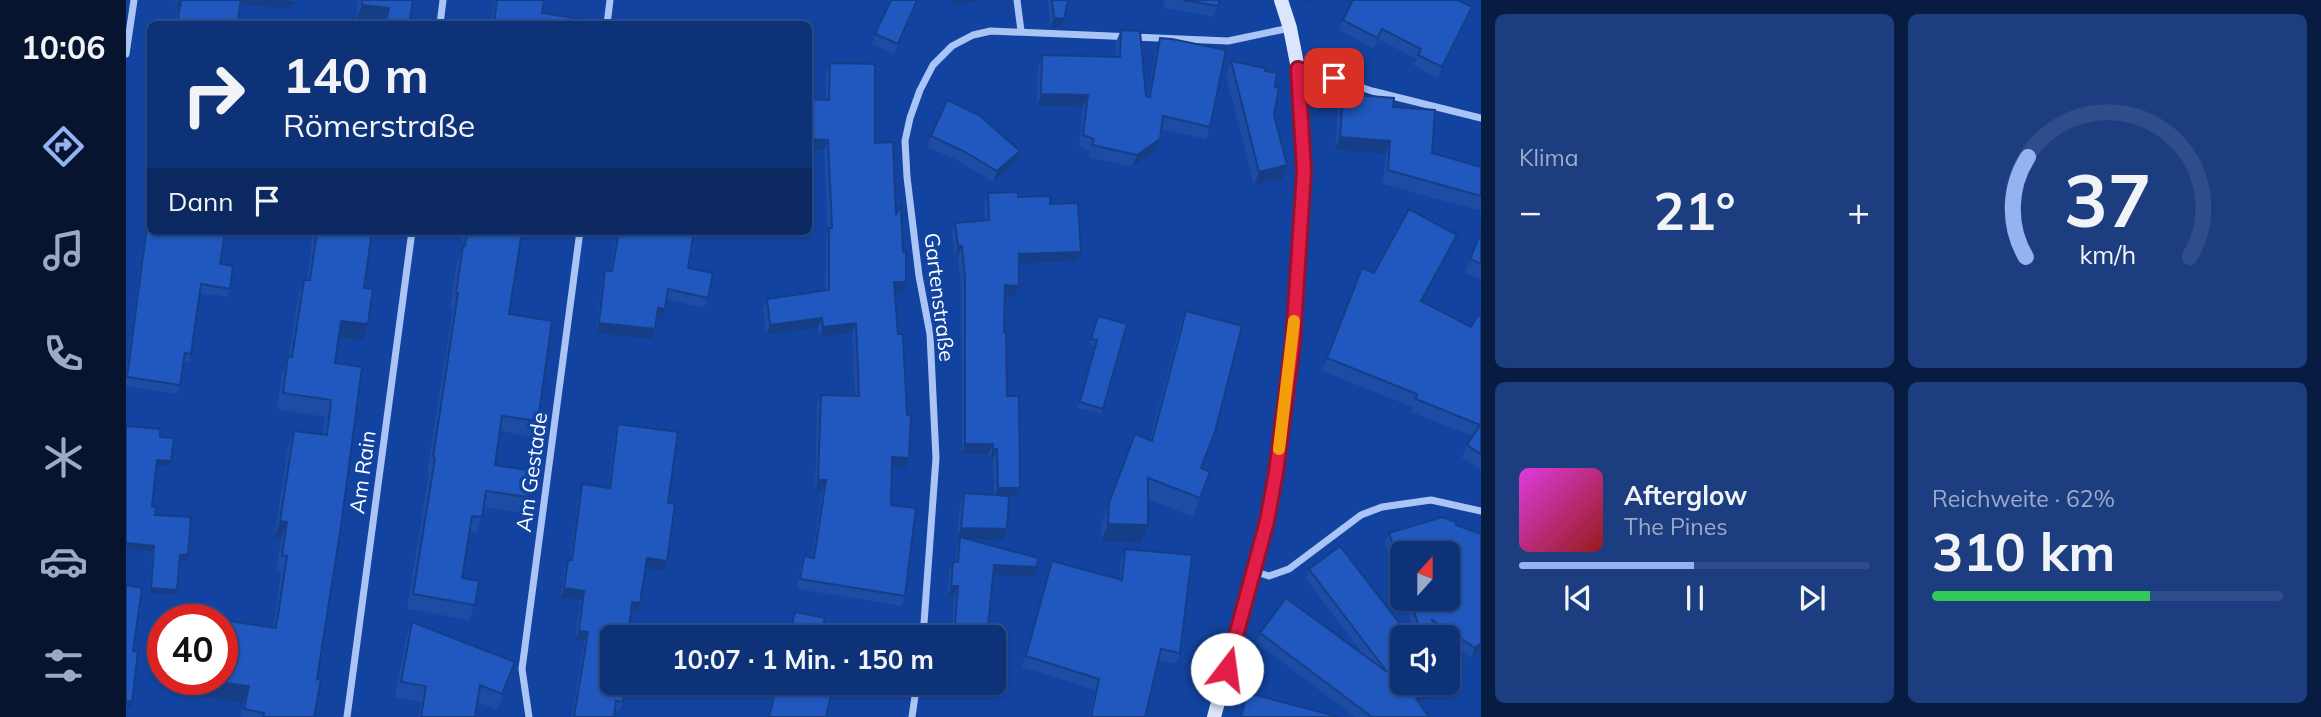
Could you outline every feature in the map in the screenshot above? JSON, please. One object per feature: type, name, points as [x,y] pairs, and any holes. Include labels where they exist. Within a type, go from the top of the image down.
[{"type":"street","points":[[126,54],[134,0]]},
{"type":"street","points":[[440,21],[443,0]]},
{"type":"street","points":[[607,21],[610,0]]},
{"type":"street","points":[[1017,0],[1021,31]]},
{"type":"street","points":[[1214,717],[1267,521],[1293,342],[1304,171],[1298,69],[1281,0]]},
{"type":"street","name":"Gartenstraße","points":[[924,625],[936,458],[930,334],[919,275],[905,141],[920,90],[933,65],[952,46],[982,33],[1021,31],[1228,41],[1290,28]]},
{"type":"street","points":[[1298,69],[1372,91],[1481,118]]},
{"type":"street","name":"Am Rain","points":[[347,717],[411,235]]},
{"type":"street","name":"Am Gestade","points":[[529,717],[522,669],[579,235]]},
{"type":"street","points":[[1253,571],[1269,576],[1289,569],[1360,515],[1382,507],[1431,500],[1481,511]]},
{"type":"street","points":[[912,717],[915,695]]},
{"type":"building","points":[[178,0],[241,0],[238,21],[178,21],[181,1]]},
{"type":"building","points":[[362,0],[413,0],[410,21],[387,21],[389,8],[362,5]]},
{"type":"building","points":[[497,0],[544,0],[542,13],[593,21],[494,21]]},
{"type":"building","points":[[891,0],[917,0],[898,44],[875,34]]},
{"type":"building","points":[[1052,0],[1068,0],[1064,19],[1054,18]]},
{"type":"building","points":[[1183,0],[1219,0],[1218,6]]},
{"type":"building","points":[[1353,0],[1458,0],[1472,7],[1442,67],[1418,55],[1421,49],[1382,29],[1377,38],[1343,20]]},
{"type":"building","points":[[1121,30],[1140,31],[1146,96],[1150,97],[1160,38],[1226,50],[1210,127],[1163,116],[1160,139],[1137,155],[1092,145],[1094,139],[1083,135],[1088,95],[1041,94],[1042,55],[1120,57]]},
{"type":"building","points":[[1231,61],[1277,73],[1275,87],[1279,88],[1274,115],[1287,165],[1259,172]]},
{"type":"building","points":[[830,63],[875,64],[875,143],[893,142],[896,215],[901,205],[903,252],[906,252],[906,282],[894,282],[898,334],[903,334],[907,415],[911,415],[909,458],[892,457],[891,505],[916,508],[905,596],[800,579],[804,556],[814,558],[826,480],[818,480],[821,395],[859,396],[856,323],[823,327],[822,318],[770,325],[767,299],[829,290],[829,228],[832,228],[828,140],[812,139],[812,99],[829,100]]},
{"type":"building","points":[[1343,94],[1394,98],[1393,107],[1435,110],[1432,153],[1481,167],[1481,196],[1388,170],[1390,141],[1340,137]]},
{"type":"building","points":[[947,100],[979,115],[1020,151],[997,171],[931,136]]},
{"type":"building","points":[[1018,192],[1018,197],[1050,196],[1050,204],[1078,203],[1081,252],[1019,254],[1019,286],[1005,285],[1007,396],[1019,396],[1020,488],[998,488],[997,449],[993,449],[993,444],[965,444],[965,279],[962,246],[958,246],[955,223],[989,220],[988,193]]},
{"type":"building","points":[[1409,209],[1457,235],[1421,301],[1471,327],[1478,315],[1481,317],[1481,454],[1467,445],[1480,425],[1416,399],[1417,394],[1327,358],[1362,268],[1374,273]]},
{"type":"building","points":[[147,226],[147,235],[224,235],[220,264],[233,266],[230,289],[201,284],[191,354],[185,353],[180,385],[127,377]]},
{"type":"building","points":[[1481,232],[1481,264],[1470,259]]},
{"type":"building","points":[[316,235],[371,235],[364,288],[373,289],[368,324],[341,321],[335,363],[362,367],[317,679],[321,680],[314,717],[263,717],[264,713],[244,709],[249,686],[238,685],[238,622],[276,628],[287,556],[282,555],[287,522],[280,521],[294,431],[327,435],[331,400],[283,393],[288,356],[292,357],[304,280],[310,280]]},
{"type":"building","points":[[466,235],[521,235],[509,314],[552,321],[538,421],[502,416],[495,465],[532,471],[528,497],[486,491],[482,517],[472,516],[462,578],[479,581],[475,605],[413,594],[435,458],[433,457],[463,245],[465,246]]},
{"type":"building","points":[[618,235],[693,235],[688,268],[713,273],[708,298],[668,289],[665,309],[658,308],[655,329],[599,323],[605,270],[612,271]]},
{"type":"building","points":[[1186,311],[1242,326],[1215,432],[1201,468],[1210,472],[1200,498],[1148,478],[1148,525],[1108,524],[1109,503],[1135,434],[1152,441]]},
{"type":"building","points":[[1098,316],[1127,324],[1103,409],[1080,402],[1097,340],[1091,339]]},
{"type":"building","points":[[618,424],[678,432],[668,503],[675,504],[667,561],[647,558],[640,603],[632,602],[629,625],[600,625],[600,695],[624,695],[623,702],[616,701],[614,717],[574,717],[588,632],[579,631],[584,591],[564,588],[568,560],[572,560],[582,484],[610,488]]},
{"type":"building","points":[[126,426],[160,429],[160,437],[174,438],[171,461],[157,460],[152,506],[156,507],[155,515],[191,517],[188,555],[180,555],[177,590],[151,588],[154,546],[126,543]]},
{"type":"building","points":[[964,493],[1009,496],[1007,529],[961,528]]},
{"type":"building","points":[[1442,517],[1481,534],[1481,643],[1475,648],[1460,638],[1460,625],[1440,625],[1431,619],[1436,625],[1418,625],[1414,611],[1460,611],[1460,541],[1392,541],[1389,533]]},
{"type":"building","points":[[960,537],[1038,558],[1037,567],[994,565],[988,625],[955,625],[958,586],[951,586],[953,562],[958,562]]},
{"type":"building","points":[[1340,546],[1401,625],[1390,625],[1390,695],[1421,695],[1416,699],[1429,717],[1372,717],[1260,633],[1286,598],[1387,672],[1309,569]]},
{"type":"building","points":[[1125,549],[1192,555],[1180,653],[1161,649],[1145,717],[1091,717],[1099,679],[1026,656],[1052,561],[1122,580]]},
{"type":"building","points":[[126,585],[142,588],[133,651],[138,652],[132,702],[126,701]]},
{"type":"building","points":[[795,612],[825,618],[824,625],[792,625]]},
{"type":"building","points":[[412,622],[515,662],[502,694],[480,685],[475,717],[421,717],[426,686],[401,682]]},
{"type":"building","points":[[1247,693],[1340,717],[1241,717]]},
{"type":"building","points":[[775,695],[831,695],[826,717],[769,717]]},
{"type":"slow traffic","points":[[1279,449],[1294,321]]},
{"type":"route","points":[[1227,669],[1267,521],[1293,342],[1304,171],[1298,69],[1334,78]]}]
